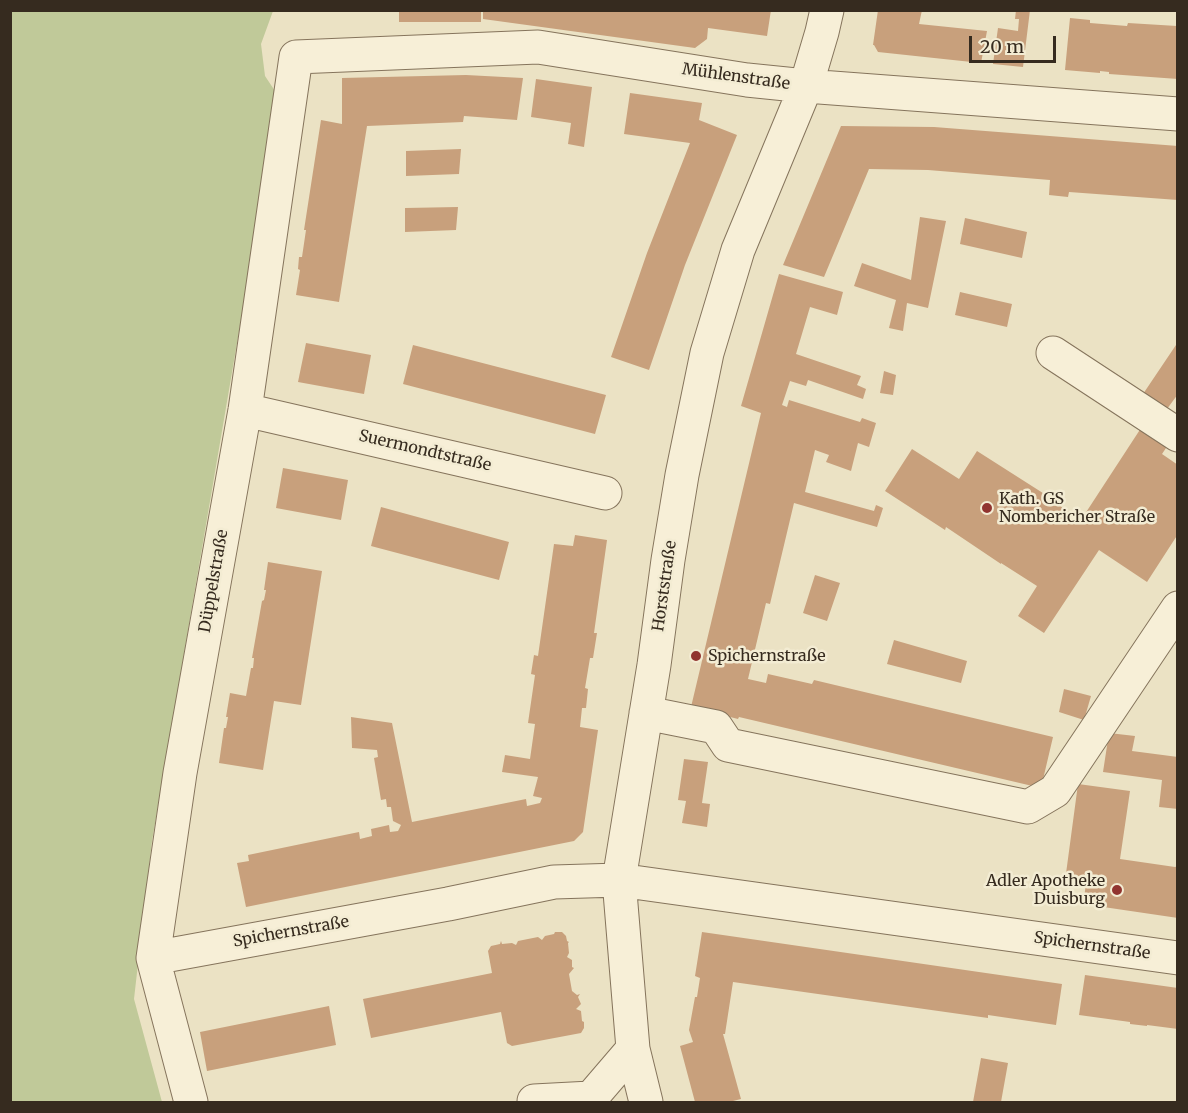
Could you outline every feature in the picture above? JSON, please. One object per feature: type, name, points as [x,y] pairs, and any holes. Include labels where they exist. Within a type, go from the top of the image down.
[{"type":"street","name":"Horststraße","points":[[646,1102],[633,1049],[618,880],[680,486],[707,354],[738,250],[806,86],[827,10]]},
{"type":"street","name":"Mühlenstraße","points":[[296,57],[538,47],[747,80],[1178,114]]},
{"type":"street","name":"Düppelstraße","points":[[191,1102],[153,958],[180,773],[245,410],[296,57]]},
{"type":"street","points":[[1053,353],[1178,435]]},
{"type":"street","name":"Suermondtstraße","points":[[245,410],[605,493]]},
{"type":"street","points":[[646,713],[716,727],[728,745],[1028,807],[1055,791],[1178,608]]},
{"type":"street","name":"Spichernstraße","points":[[153,958],[554,882],[618,880],[1178,958]]},
{"type":"street","points":[[534,1101],[591,1098],[633,1049]]},
{"type":"green space","points":[[10,11],[273,11],[261,44],[265,76],[279,97],[152,841],[134,999],[162,1102],[11,1102]]},
{"type":"building","points":[[399,10],[481,10],[481,22],[399,22]]},
{"type":"building","points":[[483,10],[771,10],[767,36],[708,28],[707,39],[695,48],[483,19]]},
{"type":"building","points":[[878,10],[922,10],[919,24],[987,31],[981,63],[878,52],[873,45]]},
{"type":"building","points":[[1016,10],[1030,10],[1023,67],[993,64],[998,28],[1018,31],[1019,19],[1015,19]]},
{"type":"building","points":[[1070,18],[1090,20],[1090,23],[1127,26],[1128,23],[1177,26],[1178,79],[1065,70]]},
{"type":"building","points":[[466,75],[523,78],[517,120],[464,116],[463,122],[367,126],[339,302],[296,295],[300,270],[298,269],[299,257],[302,257],[321,120],[342,124],[342,78]]},
{"type":"building","points":[[536,79],[592,87],[584,147],[568,144],[571,123],[531,117]]},
{"type":"building","points":[[630,93],[702,103],[699,120],[737,135],[685,265],[649,370],[611,357],[647,253],[690,143],[624,134]]},
{"type":"building","points":[[841,126],[934,127],[1178,146],[1178,200],[1069,192],[1068,197],[1049,195],[1050,180],[928,170],[869,169],[824,277],[783,265]]},
{"type":"building","points":[[461,149],[459,174],[406,176],[406,151]]},
{"type":"building","points":[[458,207],[456,230],[405,232],[405,208]]},
{"type":"building","points":[[920,217],[946,221],[928,308],[907,303],[903,331],[889,328],[896,300],[854,286],[862,263],[911,280]]},
{"type":"building","points":[[965,218],[1027,232],[1022,258],[960,244]]},
{"type":"building","points":[[779,274],[843,292],[837,315],[810,307],[796,354],[861,376],[857,385],[866,389],[863,399],[808,380],[806,386],[790,381],[782,405],[787,407],[789,400],[860,422],[862,418],[876,423],[869,447],[858,443],[851,471],[826,462],[829,455],[815,450],[805,492],[874,511],[876,505],[883,508],[877,527],[794,503],[770,604],[766,603],[748,679],[766,683],[768,674],[812,684],[814,680],[1053,737],[1041,788],[691,707],[761,413],[741,406]]},
{"type":"building","points":[[960,292],[1012,304],[1007,327],[955,315]]},
{"type":"building","points":[[1178,342],[1178,394],[1167,409],[1143,394]]},
{"type":"building","points":[[306,343],[371,355],[364,394],[298,382]]},
{"type":"building","points":[[413,345],[606,395],[595,434],[403,384]]},
{"type":"building","points":[[884,371],[896,375],[893,395],[880,393]]},
{"type":"building","name":"Kath. GS Nombericher Straße","points":[[1143,425],[1170,442],[1162,454],[1178,465],[1178,534],[1147,582],[1099,550],[1044,633],[1018,616],[1037,586],[946,527],[945,530],[885,491],[912,449],[959,479],[977,451],[1081,520]]},
{"type":"building","points":[[283,468],[348,480],[341,520],[276,508]]},
{"type":"building","points":[[381,507],[509,542],[499,580],[371,546]]},
{"type":"building","points":[[575,535],[607,540],[594,633],[597,633],[585,688],[588,689],[586,708],[582,708],[580,727],[598,730],[583,832],[574,841],[246,907],[237,863],[249,861],[248,855],[359,832],[360,839],[372,836],[371,829],[389,825],[390,832],[398,831],[401,825],[393,821],[391,807],[387,807],[386,799],[381,800],[374,758],[378,757],[377,750],[352,748],[351,717],[392,723],[412,822],[526,799],[527,806],[540,803],[542,798],[533,796],[538,777],[502,772],[505,755],[530,759],[535,724],[528,723],[535,675],[531,674],[534,655],[538,656],[554,544],[573,546]]},
{"type":"building","points":[[268,562],[322,571],[301,705],[274,701],[263,770],[219,763],[230,693],[246,696],[251,668],[253,668],[254,658],[252,658],[266,590],[264,590]]},
{"type":"building","points":[[815,575],[840,583],[827,621],[803,613]]},
{"type":"building","points":[[894,640],[967,661],[961,683],[887,664]]},
{"type":"building","points":[[1064,689],[1091,696],[1084,720],[1059,712]]},
{"type":"building","points":[[1109,733],[1135,736],[1132,751],[1178,757],[1178,809],[1159,807],[1162,780],[1103,772]]},
{"type":"building","points":[[684,759],[708,762],[702,803],[710,804],[707,827],[682,823],[686,801],[678,800]]},
{"type":"building","points":[[1078,784],[1130,791],[1120,859],[1178,866],[1178,918],[1083,904],[1086,884],[1065,881]]},
{"type":"building","points":[[562,932],[569,942],[567,957],[572,960],[574,968],[569,974],[572,991],[577,995],[580,994],[578,997],[581,1004],[576,1009],[581,1011],[584,1022],[581,1033],[512,1046],[507,1043],[501,1012],[371,1038],[363,999],[492,973],[488,951],[491,946],[500,944],[501,941],[502,944],[516,945],[518,941],[538,937],[542,940],[545,936]]},
{"type":"building","points":[[702,932],[1062,984],[1056,1025],[988,1015],[988,1018],[733,982],[725,1034],[723,1034],[741,1099],[729,1102],[695,1102],[680,1046],[693,1042],[689,1030],[700,978],[695,976]]},
{"type":"building","points":[[1085,975],[1178,988],[1178,1029],[1079,1015]]},
{"type":"building","points":[[329,1006],[336,1045],[207,1071],[200,1032]]},
{"type":"building","points":[[981,1058],[1008,1063],[1001,1102],[973,1102]]},
{"type":"place","name":"Kath. GS Nombericher Straße","points":[[987,508]]},
{"type":"place","name":"Spichernstraße","points":[[696,656]]},
{"type":"place","name":"Adler Apotheke Duisburg","points":[[1117,890]]}]
